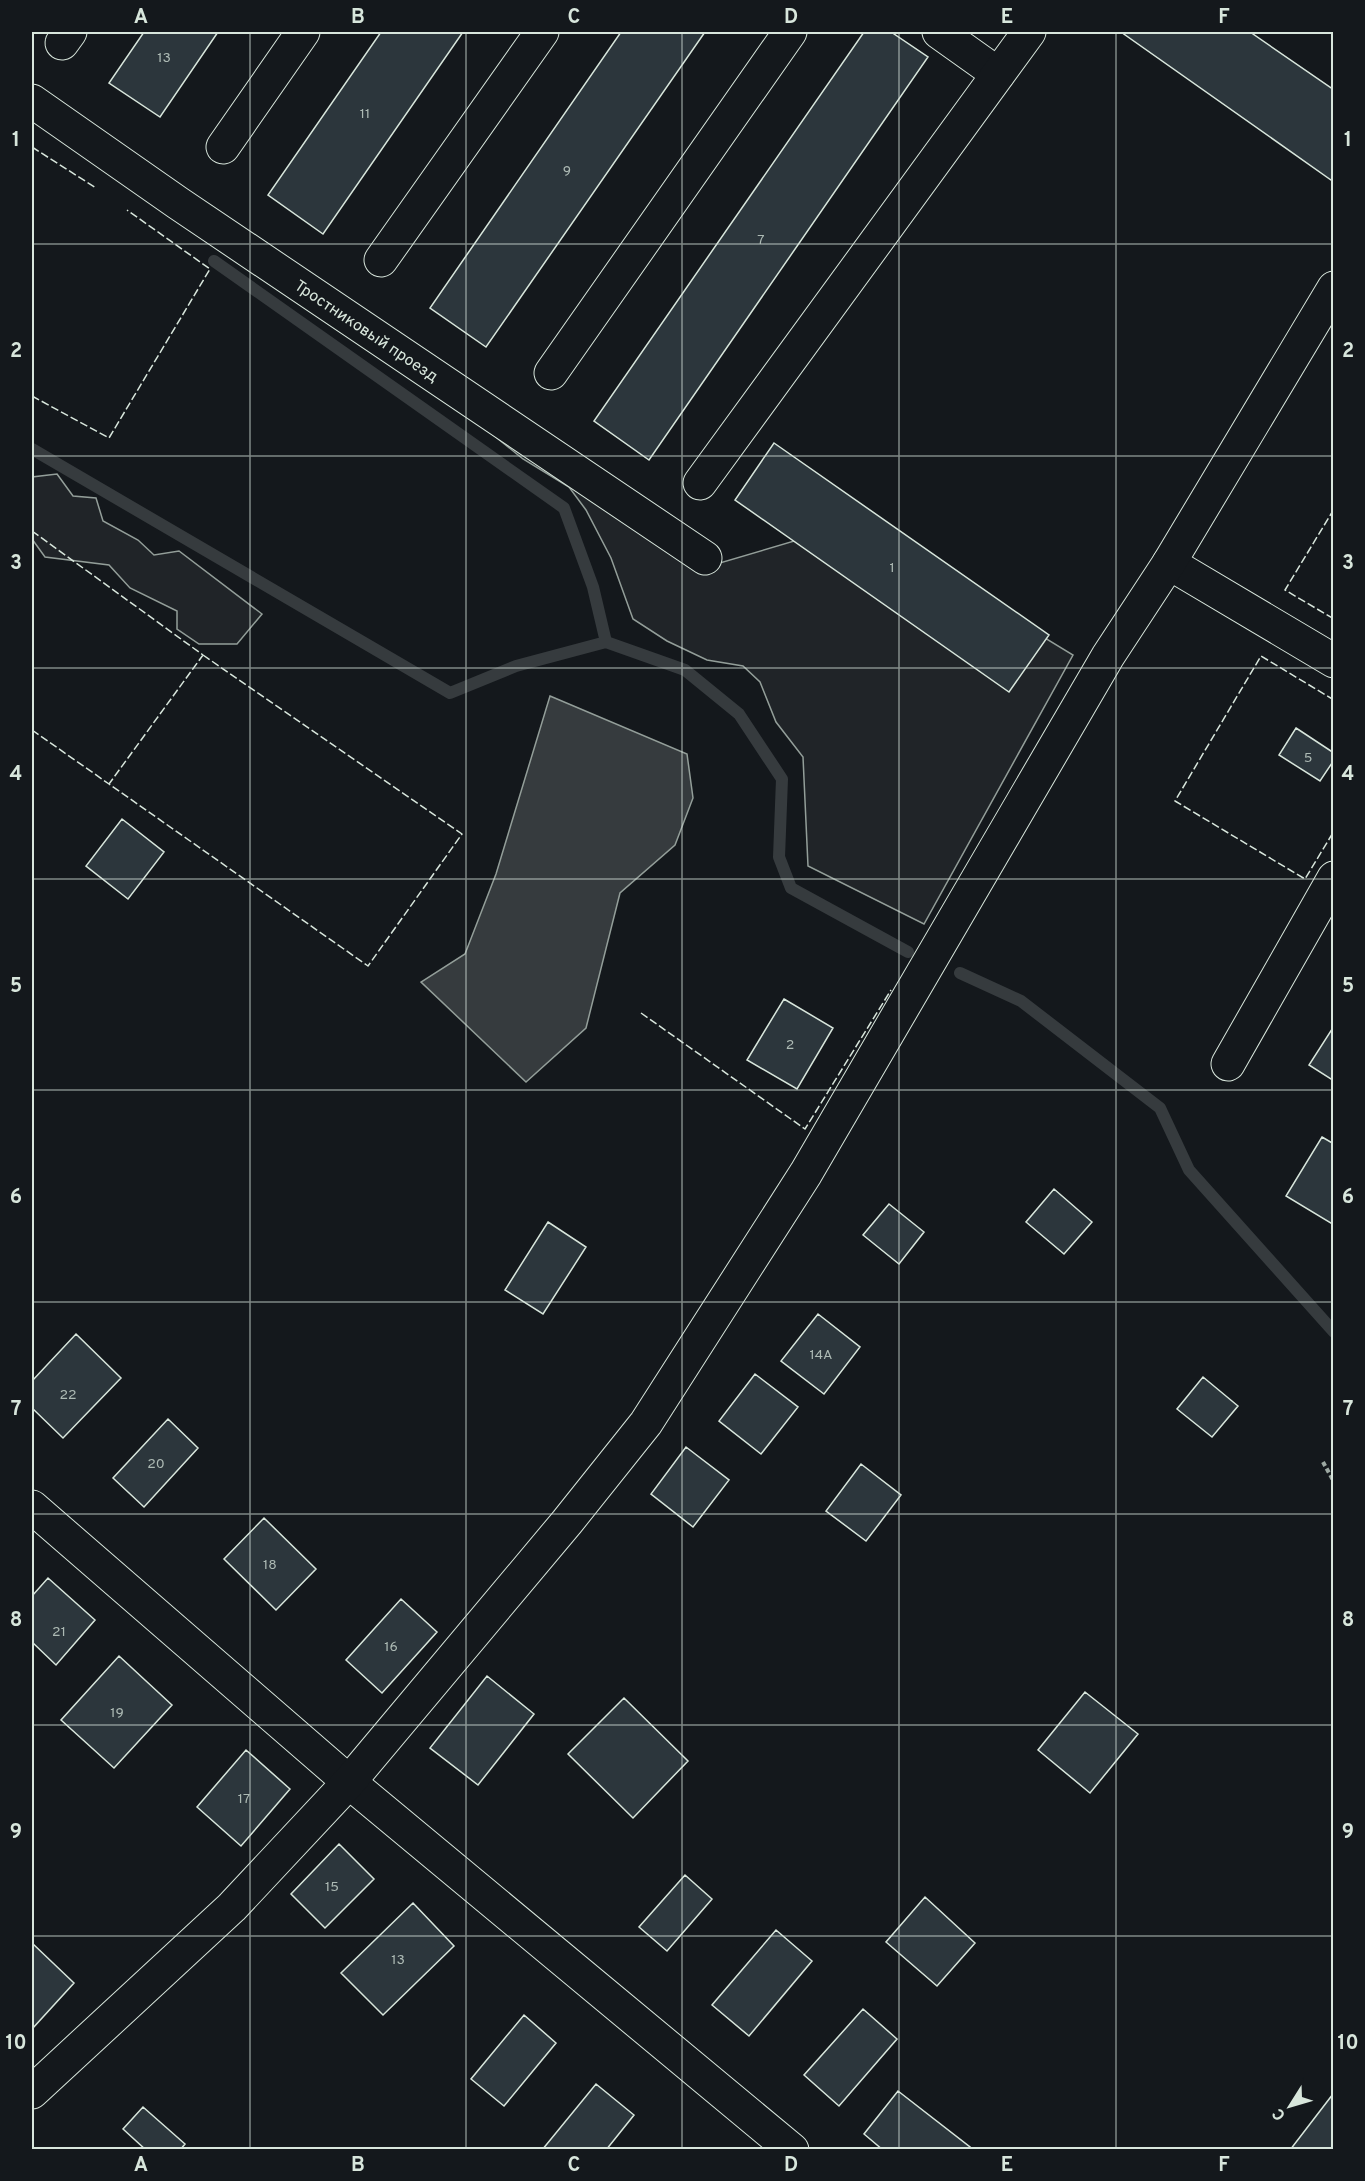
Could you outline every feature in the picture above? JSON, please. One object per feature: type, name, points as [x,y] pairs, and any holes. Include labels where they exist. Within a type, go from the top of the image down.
[{"type":"street","points":[[223,147],[303,32]]},
{"type":"street","points":[[381,260],[542,32]]},
{"type":"street","points":[[551,373],[790,32]]},
{"type":"street","points":[[939,32],[998,74]]},
{"type":"street","points":[[700,483],[1029,32]]},
{"type":"street","name":"Тростниковый проезд","points":[[32,101],[178,203],[705,558]]},
{"type":"street","points":[[32,2092],[232,1907],[349,1782],[567,1522],[646,1423],[806,1173],[1108,656],[1169,562],[1334,288]]},
{"type":"street","points":[[1169,562],[1334,661]]},
{"type":"street","points":[[1228,1064],[1334,878]]},
{"type":"street","points":[[32,1506],[349,1782],[792,2150]]},
{"type":"path","points":[[1323,1462],[1334,1482]]},
{"type":"shaded area","points":[[471,417],[703,568],[855,523],[1073,655],[924,924],[808,866],[803,757],[776,722],[760,682],[743,666],[707,660],[667,641],[633,619],[611,558],[586,510],[569,487],[523,459]]},
{"type":"shaded area","points":[[57,474],[73,496],[96,498],[103,521],[138,540],[154,555],[179,551],[262,614],[237,644],[199,644],[177,629],[177,611],[130,588],[109,565],[45,557],[32,539],[32,477]]},
{"type":"shaded area","points":[[550,696],[687,754],[693,798],[675,845],[620,893],[586,1028],[526,1082],[421,982],[465,954],[496,874]]},
{"type":"building","points":[[144,32],[218,32],[160,117],[109,83]]},
{"type":"building","points":[[381,32],[463,32],[323,234],[268,195]]},
{"type":"building","points":[[621,32],[705,32],[486,347],[430,308]]},
{"type":"building","points":[[864,32],[891,32],[928,57],[649,460],[594,421]]},
{"type":"building","points":[[1121,32],[1250,32],[1334,90],[1334,176],[1331,180]]},
{"type":"building","points":[[774,443],[1049,635],[1009,692],[735,500]]},
{"type":"building","points":[[1296,728],[1334,753],[1334,760],[1320,781],[1279,755]]},
{"type":"building","points":[[122,819],[164,852],[128,899],[86,866]]},
{"type":"building","points":[[784,999],[833,1028],[797,1089],[747,1060]]},
{"type":"building","points":[[1334,1026],[1334,1081],[1309,1065]]},
{"type":"building","points":[[1322,1137],[1334,1144],[1334,1225],[1286,1196]]},
{"type":"building","points":[[1054,1189],[1092,1222],[1064,1254],[1026,1222]]},
{"type":"building","points":[[889,1204],[924,1232],[899,1264],[863,1235]]},
{"type":"building","points":[[548,1222],[586,1247],[543,1314],[505,1290]]},
{"type":"building","points":[[818,1314],[860,1347],[824,1394],[781,1361]]},
{"type":"building","points":[[76,1334],[121,1378],[63,1438],[32,1408],[32,1381]]},
{"type":"building","points":[[755,1374],[798,1407],[761,1454],[719,1421]]},
{"type":"building","points":[[1203,1377],[1238,1406],[1212,1437],[1177,1409]]},
{"type":"building","points":[[168,1419],[198,1448],[144,1507],[113,1478]]},
{"type":"building","points":[[686,1447],[729,1480],[693,1527],[651,1494]]},
{"type":"building","points":[[861,1464],[901,1495],[866,1541],[826,1511]]},
{"type":"building","points":[[264,1518],[316,1569],[276,1610],[224,1559]]},
{"type":"building","points":[[48,1578],[95,1620],[56,1665],[32,1642],[32,1596]]},
{"type":"building","points":[[401,1599],[437,1632],[382,1693],[346,1660]]},
{"type":"building","points":[[119,1656],[172,1705],[114,1768],[61,1720]]},
{"type":"building","points":[[487,1676],[534,1714],[478,1785],[430,1748]]},
{"type":"building","points":[[1085,1692],[1138,1734],[1090,1793],[1038,1750]]},
{"type":"building","points":[[624,1698],[688,1761],[633,1818],[568,1754]]},
{"type":"building","points":[[246,1750],[290,1789],[241,1846],[197,1807]]},
{"type":"building","points":[[339,1844],[374,1879],[325,1928],[291,1894]]},
{"type":"building","points":[[685,1875],[712,1899],[667,1951],[639,1927]]},
{"type":"building","points":[[925,1897],[975,1943],[937,1986],[886,1942]]},
{"type":"building","points":[[413,1903],[454,1946],[383,2015],[341,1973]]},
{"type":"building","points":[[776,1930],[812,1961],[749,2036],[712,2005]]},
{"type":"building","points":[[32,1943],[74,1983],[32,2029]]},
{"type":"building","points":[[863,2009],[897,2039],[839,2106],[804,2075]]},
{"type":"building","points":[[524,2015],[556,2043],[504,2106],[471,2079]]},
{"type":"building","points":[[596,2084],[634,2115],[606,2150],[542,2150]]},
{"type":"building","points":[[898,2091],[970,2147],[968,2150],[883,2150],[864,2134]]},
{"type":"building","points":[[1333,2094],[1334,2150],[1290,2150]]},
{"type":"building","points":[[143,2107],[185,2144],[180,2150],[146,2150],[123,2129]]},
{"type":"waterway","points":[[214,261],[564,508],[593,587],[606,642]]},
{"type":"waterway","points":[[32,449],[450,693],[516,666],[606,642],[685,670],[739,714],[782,779],[779,857],[791,888],[908,952]]},
{"type":"waterway","points":[[960,973],[1021,1001],[1160,1108],[1189,1170],[1334,1332]]},
{"type":"fence","points":[[32,147],[96,188]]},
{"type":"fence","points":[[32,396],[109,438],[210,269],[127,210]]},
{"type":"fence","points":[[1334,509],[1285,590],[1334,619]]},
{"type":"fence","points":[[32,531],[203,655]]},
{"type":"fence","points":[[203,655],[462,834],[368,966],[109,784],[203,655]]},
{"type":"fence","points":[[1334,700],[1261,656],[1175,801],[1305,879],[1334,831]]},
{"type":"fence","points":[[32,730],[109,784]]},
{"type":"fence","points":[[641,1013],[805,1129],[891,990]]}]
